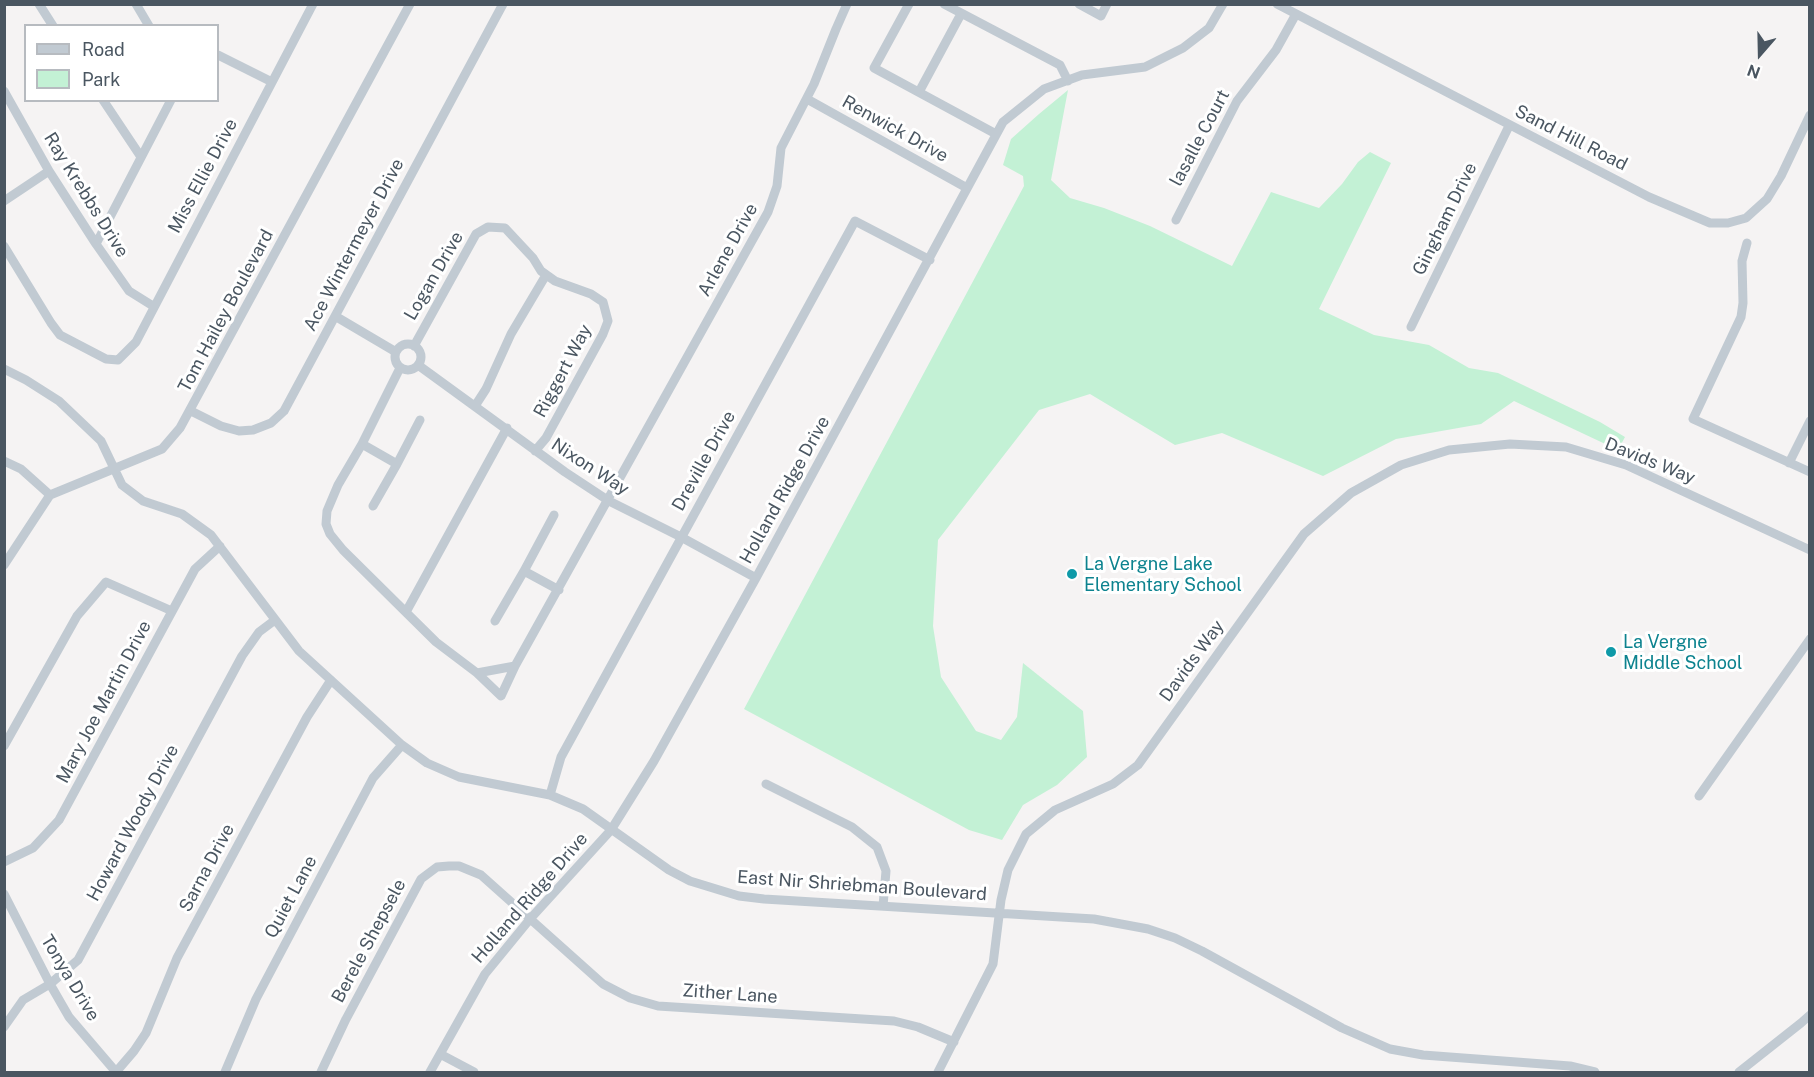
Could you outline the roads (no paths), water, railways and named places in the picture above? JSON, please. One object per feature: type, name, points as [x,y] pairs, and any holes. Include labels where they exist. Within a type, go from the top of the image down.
[{"type":"street","points":[[39,4],[52,24]]},
{"type":"street","points":[[136,4],[148,24]]},
{"type":"street","name":"Miss Ellie Drive","points":[[4,246],[60,335],[106,359],[118,360],[136,342],[313,4]]},
{"type":"street","name":"Tom Hailey Boulevard","points":[[50,495],[162,449],[180,428],[410,4]]},
{"type":"street","name":"Ace Wintermeyer Drive","points":[[191,411],[221,426],[238,431],[254,430],[271,423],[284,411],[503,4]]},
{"type":"street","name":"Arlene Drive","points":[[477,673],[501,696],[515,666],[768,212],[777,186],[781,148],[807,99],[847,4]]},
{"type":"street","points":[[909,4],[874,68],[996,134]]},
{"type":"street","points":[[944,4],[1059,65],[1068,81]]},
{"type":"street","points":[[1079,4],[1101,16],[1107,4]]},
{"type":"street","name":"Holland Ridge Drive","points":[[430,1072],[485,974],[530,919],[611,830],[654,761],[930,260],[1003,122],[1044,89],[1082,75],[1145,67],[1183,48],[1209,28],[1223,4]]},
{"type":"street","name":"Sand Hill Road","points":[[1277,4],[1649,197],[1710,223],[1728,223],[1746,218],[1767,199],[1781,176],[1809,115]]},
{"type":"street","points":[[919,92],[961,14]]},
{"type":"street","name":"lasalle Court","points":[[1176,220],[1237,100],[1276,50],[1296,14]]},
{"type":"street","points":[[219,56],[272,82]]},
{"type":"street","name":"Ray Krebbs Drive","points":[[4,91],[49,171],[96,244],[129,291],[153,306]]},
{"type":"street","name":"Renwick Drive","points":[[807,99],[967,188]]},
{"type":"street","points":[[104,102],[141,157]]},
{"type":"street","points":[[96,244],[170,102]]},
{"type":"street","name":"Gingham Drive","points":[[1411,327],[1509,126]]},
{"type":"street","points":[[4,201],[49,171]]},
{"type":"street","name":"Dreville Drive","points":[[550,795],[561,757],[855,220],[930,260]]},
{"type":"street","name":"Logan Drive","points":[[414,346],[476,234],[488,227],[505,228],[533,258],[541,271],[555,281],[591,294],[603,302]]},
{"type":"street","points":[[1747,243],[1742,261],[1741,317],[1693,419],[1809,472]]},
{"type":"street","points":[[475,406],[486,389],[511,334],[546,274]]},
{"type":"street","name":"Riggert Way","points":[[536,451],[546,438],[603,334],[608,321],[603,302]]},
{"type":"street","points":[[335,316],[396,352]]},
{"type":"street","points":[[404,345],[414,346],[420,355],[418,365],[409,370],[400,368],[395,362],[396,352],[404,345]]},
{"type":"street","name":"Nixon Way","points":[[418,365],[609,501],[756,578]]},
{"type":"street","points":[[400,368],[362,444],[338,485],[327,511],[326,524],[330,534],[344,550],[436,642],[477,673],[515,666]]},
{"type":"street","name":"East Nir Shriebman Boulevard","points":[[4,369],[59,401],[101,441],[122,485],[143,501],[182,514],[212,535],[299,651],[402,745],[427,763],[459,777],[550,795],[583,808],[669,870],[690,881],[739,896],[764,899],[1103,920],[1148,929],[1175,938],[1202,951],[1342,1028],[1390,1049],[1423,1055],[1570,1066],[1595,1072]]},
{"type":"street","points":[[374,506],[420,420]]},
{"type":"street","points":[[1789,463],[1809,421]]},
{"type":"street","points":[[406,612],[507,428]]},
{"type":"street","points":[[362,444],[397,464]]},
{"type":"street","name":"Davids Way","points":[[938,1072],[993,964],[1008,870],[1026,834],[1055,810],[1113,784],[1138,765],[1304,534],[1351,493],[1401,465],[1449,450],[1510,444],[1566,447],[1626,465],[1809,550]]},
{"type":"street","points":[[4,461],[21,469],[50,495],[6,558]]},
{"type":"street","points":[[495,621],[554,515]]},
{"type":"street","name":"Mary Joe Martin Drive","points":[[4,862],[33,848],[59,820],[195,569],[220,546]]},
{"type":"street","points":[[524,571],[559,590]]},
{"type":"street","points":[[4,746],[77,616],[106,582],[172,611]]},
{"type":"street","name":"Howard Woody Drive","points":[[4,1027],[23,1000],[50,984],[78,960],[242,656],[259,632],[275,620]]},
{"type":"street","points":[[1699,796],[1809,639]]},
{"type":"street","name":"Sarna Drive","points":[[116,1072],[146,1033],[177,958],[307,717],[331,680]]},
{"type":"street","name":"Quiet Lane","points":[[225,1072],[256,999],[373,778],[402,745]]},
{"type":"street","points":[[766,784],[852,827],[877,847],[886,871],[883,906]]},
{"type":"street","name":"Berele Shepsele","points":[[321,1072],[346,1019],[421,879],[428,873],[437,867],[459,866],[481,875],[530,919]]},
{"type":"street","name":"Tonya Drive","points":[[4,894],[69,1017],[116,1072]]},
{"type":"street","name":"Zither Lane","points":[[530,919],[603,984],[630,998],[658,1006],[894,1021],[918,1027],[954,1042]]},
{"type":"street","points":[[1739,1072],[1809,1015]]},
{"type":"street","points":[[440,1054],[474,1072]]},
{"type":"place","name":"La Vergne Lake Elementary School","points":[[1072,574]]},
{"type":"place","name":"La Vergne Middle School","points":[[1611,652]]}]
